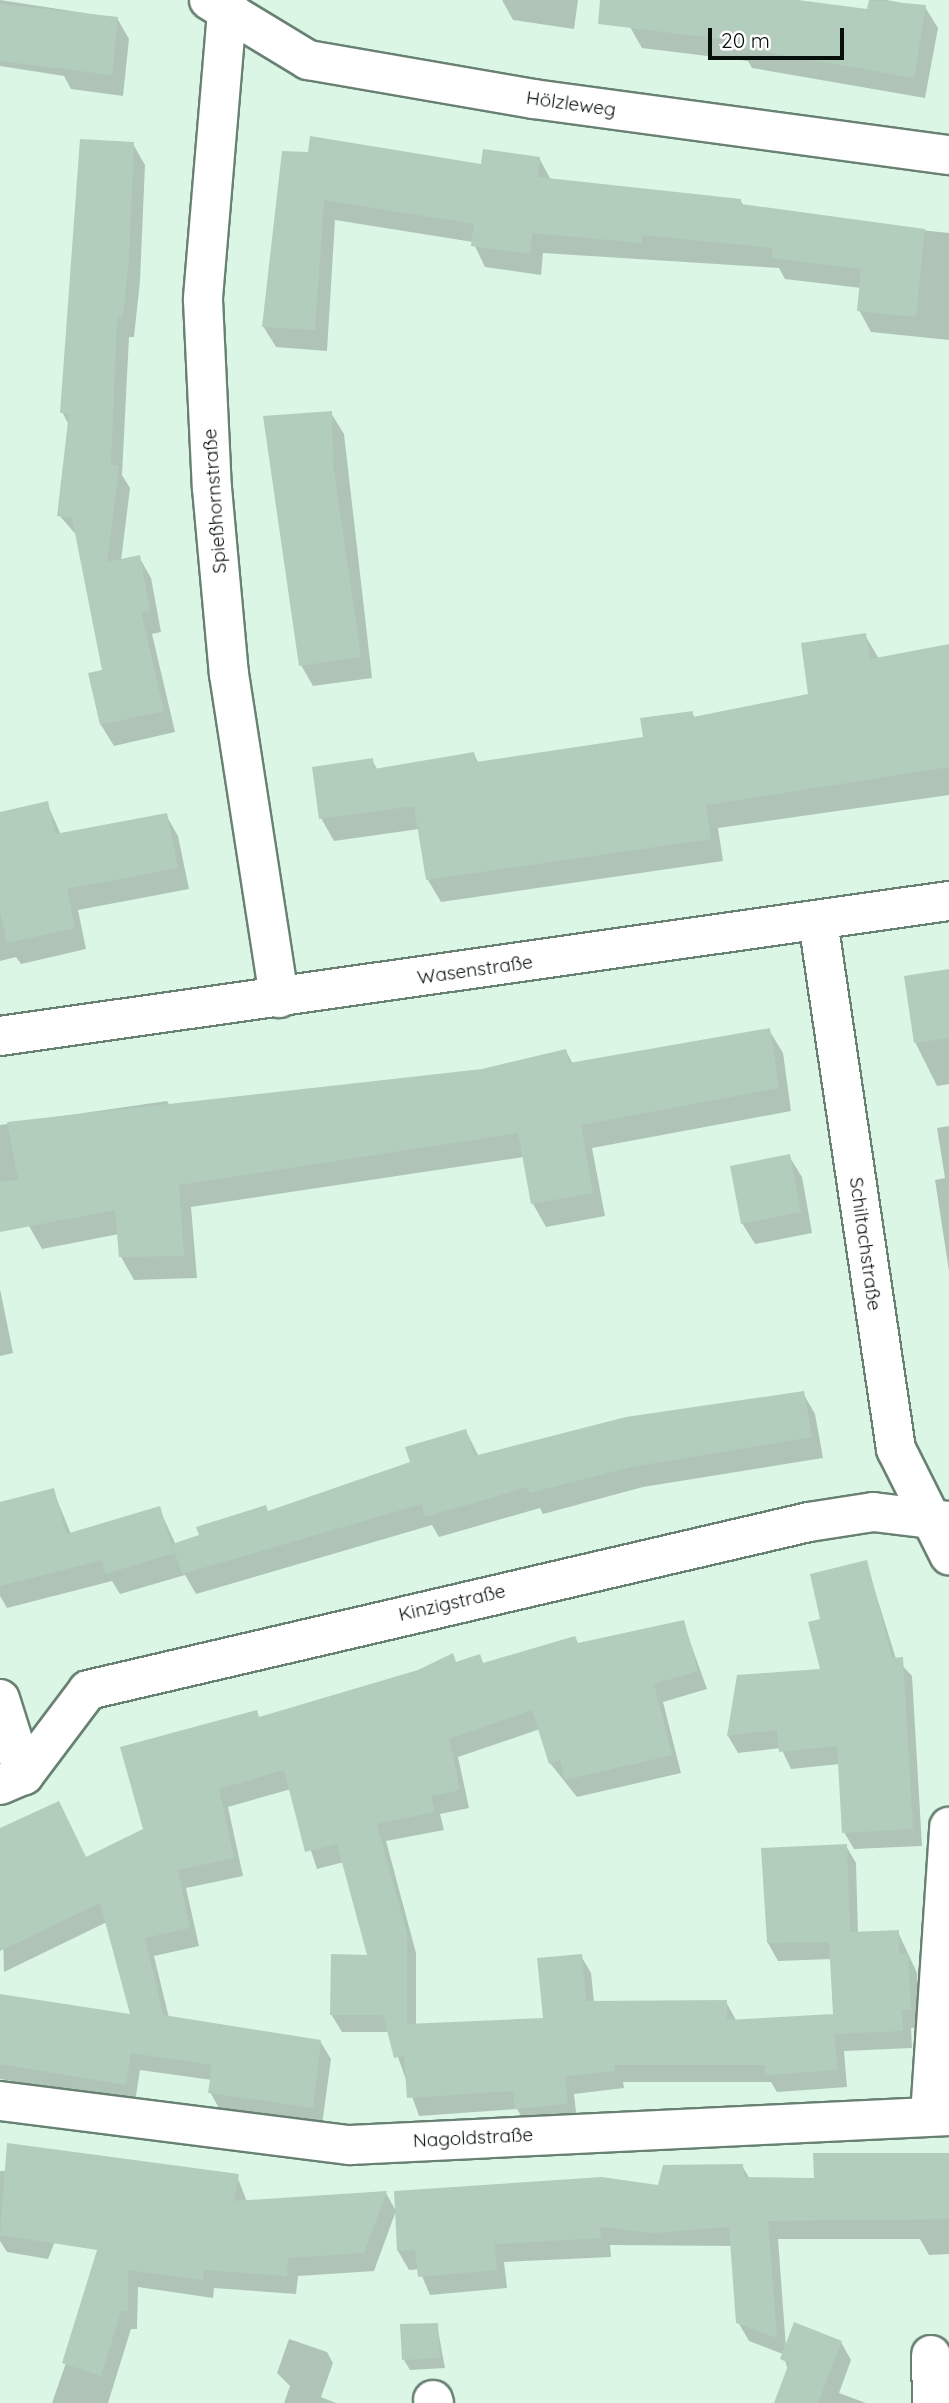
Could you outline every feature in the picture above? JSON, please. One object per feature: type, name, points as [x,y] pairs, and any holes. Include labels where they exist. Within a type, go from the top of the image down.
[{"type":"street","name":"Hölzleweg","points":[[221,4],[308,60],[534,99],[949,155]]},
{"type":"street","name":"Spießhornstraße","points":[[221,4],[203,300],[212,488],[229,674],[279,998]]},
{"type":"street","name":"Wasenstraße","points":[[0,1036],[949,901]]},
{"type":"street","name":"Schiltachstraße","points":[[818,921],[896,1449],[940,1520],[949,1555]]},
{"type":"street","name":"Kinzigstraße","points":[[12,1780],[88,1690],[809,1522],[873,1512],[940,1520]]},
{"type":"street","points":[[0,1699],[12,1780]]},
{"type":"street","points":[[940,2116],[949,1827]]},
{"type":"street","name":"Nagoldstraße","points":[[0,2101],[350,2145],[940,2116]]},
{"type":"street","points":[[931,2355],[932,2403]]},
{"type":"building","points":[[600,0],[798,0],[867,9],[869,0],[926,5],[914,78],[738,47],[739,41],[598,24]]},
{"type":"building","points":[[0,4],[118,17],[112,75],[0,61]]},
{"type":"building","points":[[310,136],[481,164],[483,149],[540,157],[538,177],[741,199],[741,204],[925,229],[916,317],[857,311],[861,269],[771,258],[773,248],[642,235],[642,243],[532,233],[530,254],[471,246],[474,224],[324,200],[315,330],[262,327],[282,151],[308,152]]},
{"type":"building","points":[[80,139],[134,142],[129,258],[123,317],[117,316],[111,464],[119,466],[107,562],[140,555],[150,611],[141,612],[164,711],[100,725],[88,673],[102,670],[72,518],[57,516],[69,413],[60,413]]},
{"type":"building","points":[[332,411],[333,464],[361,657],[299,666],[263,416]]},
{"type":"building","points":[[866,633],[870,659],[949,644],[949,767],[706,805],[711,839],[426,880],[414,806],[319,819],[312,767],[373,758],[374,769],[474,752],[476,762],[643,737],[640,718],[693,711],[693,717],[808,694],[801,643]]},
{"type":"building","points":[[48,801],[55,834],[167,813],[178,868],[67,889],[75,928],[7,943],[0,912],[0,812]]},
{"type":"building","points":[[949,969],[949,1038],[914,1043],[904,976]]},
{"type":"building","points":[[770,1028],[779,1088],[581,1125],[593,1193],[531,1204],[518,1133],[179,1185],[184,1256],[119,1257],[115,1210],[0,1232],[0,1182],[18,1180],[7,1122],[482,1069],[566,1049],[569,1063]]},
{"type":"building","points":[[790,1154],[801,1212],[741,1224],[730,1166]]},
{"type":"building","points":[[804,1391],[812,1437],[631,1467],[529,1493],[528,1487],[425,1517],[422,1504],[182,1574],[172,1544],[199,1535],[196,1527],[266,1505],[268,1511],[410,1462],[405,1447],[466,1429],[474,1456],[626,1417]]},
{"type":"building","points":[[54,1488],[66,1534],[160,1506],[174,1553],[106,1574],[102,1560],[0,1586],[0,1502]]},
{"type":"building","points":[[867,1560],[892,1658],[903,1657],[913,1829],[842,1833],[837,1746],[779,1752],[777,1730],[727,1736],[737,1675],[820,1669],[808,1622],[820,1619],[810,1574]]},
{"type":"building","points":[[684,1620],[698,1671],[654,1684],[672,1755],[565,1780],[560,1760],[549,1764],[532,1710],[449,1739],[460,1790],[431,1796],[435,1812],[377,1824],[407,1934],[407,2024],[543,2018],[537,1958],[582,1954],[586,2001],[727,2000],[727,2020],[833,2014],[829,1942],[767,1943],[761,1848],[847,1844],[850,1932],[899,1930],[899,1954],[908,1953],[911,2010],[902,2010],[903,2031],[834,2034],[838,2070],[765,2075],[765,2065],[614,2065],[615,2071],[565,2076],[568,2104],[515,2109],[513,2091],[407,2098],[404,2056],[394,2058],[383,2015],[330,2015],[331,1954],[367,1955],[337,1844],[305,1852],[284,1770],[219,1789],[234,1858],[178,1870],[190,1928],[145,1938],[163,2015],[321,2040],[313,2108],[208,2093],[212,2065],[131,2053],[126,2085],[0,2064],[0,1994],[130,2014],[100,1903],[0,1951],[0,1828],[59,1801],[86,1857],[143,1829],[120,1747],[257,1710],[259,1717],[418,1670],[453,1653],[456,1662],[480,1654],[483,1663],[575,1636],[578,1643]]},
{"type":"building","points":[[7,2143],[239,2174],[234,2201],[387,2191],[364,2253],[288,2258],[287,2276],[204,2270],[203,2280],[128,2270],[128,2311],[121,2311],[101,2376],[62,2363],[97,2250],[0,2235]]},
{"type":"building","points":[[813,2153],[949,2153],[949,2219],[768,2221],[777,2338],[736,2323],[729,2227],[654,2233],[600,2227],[601,2238],[495,2244],[497,2270],[418,2277],[415,2250],[397,2251],[394,2191],[602,2177],[658,2185],[663,2165],[743,2164],[744,2177],[814,2178]]},
{"type":"building","points":[[794,2322],[842,2341],[818,2403],[774,2403],[789,2363],[780,2359]]},
{"type":"building","points":[[438,2323],[440,2358],[402,2360],[400,2324]]}]
